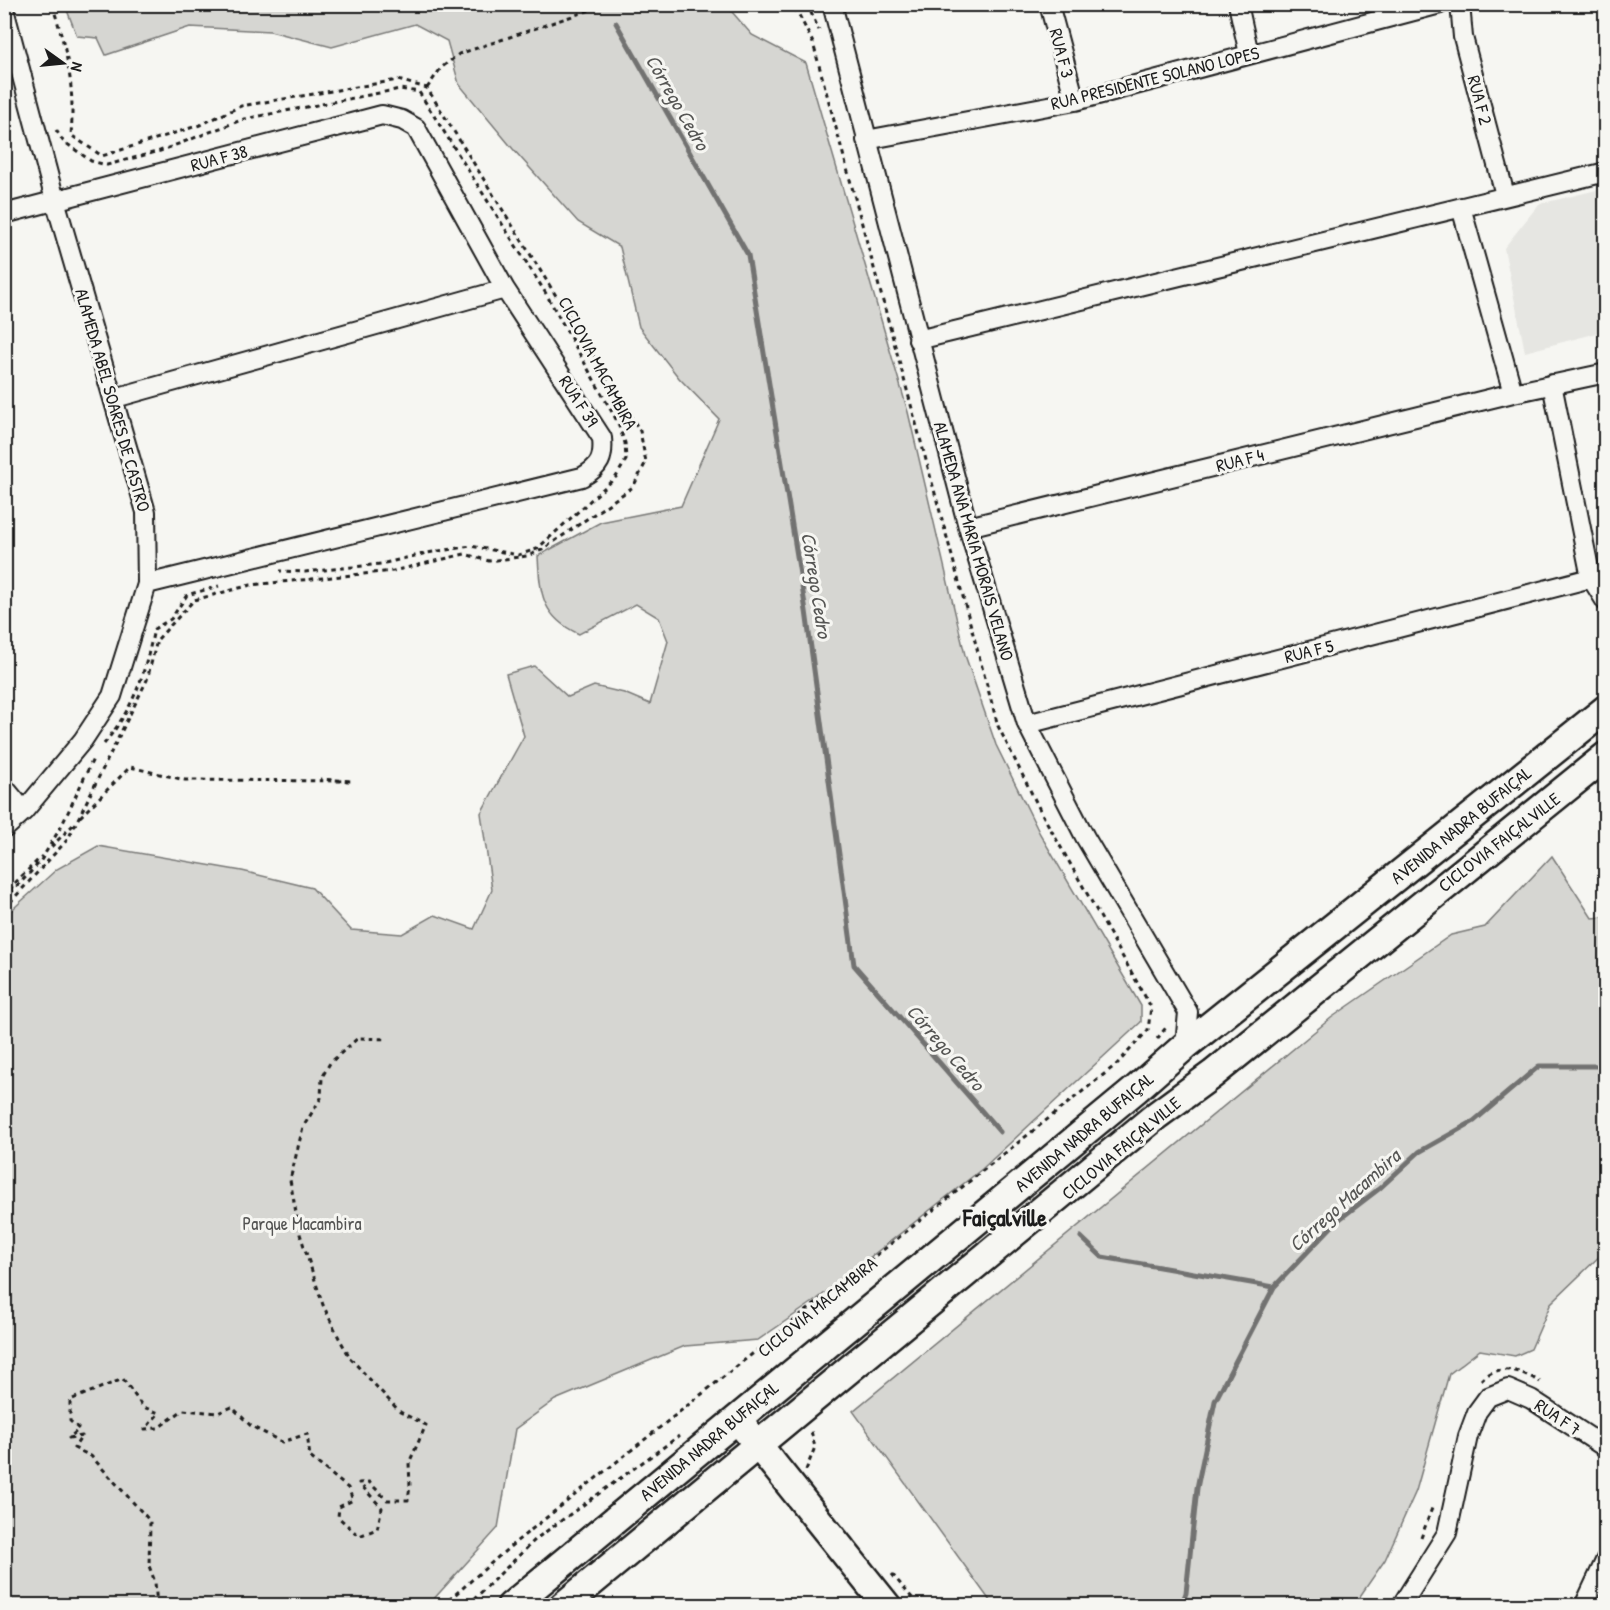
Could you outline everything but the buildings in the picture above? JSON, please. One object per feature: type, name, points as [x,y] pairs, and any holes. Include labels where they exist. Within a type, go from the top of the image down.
[{"type":"main road","name":"AVENIDA NADRA BUFAIÇAL","points":[[511,1605],[1136,1090],[1185,1046],[1605,709]]},
{"type":"main road","name":"AVENIDA NADRA BUFAIÇAL","points":[[563,1605],[1157,1115],[1213,1074],[1605,756]]},
{"type":"main road","points":[[737,1417],[883,1604]]},
{"type":"street","name":"ALAMEDA ANA MARIA MORAIS VELANO","points":[[832,4],[968,527],[1027,724],[1085,837],[1188,1012],[1185,1046]]},
{"type":"street","name":"RUA F 3","points":[[1049,4],[1075,101]]},
{"type":"street","points":[[1238,4],[1249,54]]},
{"type":"street","name":"RUA PRESIDENTE SOLANO LOPES","points":[[866,140],[1075,101],[1440,4]]},
{"type":"street","name":"RUA F 2","points":[[1460,4],[1463,37],[1505,195]]},
{"type":"street","name":"ALAMEDA ABEL SOARES DE CASTRO","points":[[4,9],[55,200],[115,398],[146,512],[147,584],[112,696],[83,740],[24,811],[4,829]]},
{"type":"street","name":"RUA F 38","points":[[4,214],[382,115],[402,120],[416,128],[506,289]]},
{"type":"street","points":[[918,340],[1605,172]]},
{"type":"street","points":[[1461,207],[1513,393]]},
{"type":"street","points":[[115,398],[506,289]]},
{"type":"street","name":"RUA F 39","points":[[147,584],[582,477],[596,469],[603,455],[602,438],[506,289]]},
{"type":"street","name":"RUA F 4","points":[[968,527],[1513,393],[1605,373]]},
{"type":"street","points":[[1552,384],[1590,578],[1605,602]]},
{"type":"street","name":"RUA F 5","points":[[1027,724],[1590,578]]},
{"type":"street","points":[[4,788],[24,811]]},
{"type":"street","name":"RUA F 7","points":[[1401,1605],[1447,1533],[1468,1436],[1477,1412],[1488,1397],[1508,1389],[1531,1399],[1605,1448]]},
{"type":"street","points":[[1584,1605],[1605,1559]]},
{"type":"path","points":[[4,909],[68,839],[147,680],[157,640],[194,600],[251,585],[393,571],[465,554],[489,561],[527,556],[542,550],[633,487],[646,462],[640,431],[427,88],[398,80],[241,106],[200,124],[102,156],[71,135],[73,106],[67,52],[51,4]]},
{"type":"path","points":[[427,88],[441,68],[459,54],[608,4]]},
{"type":"path","points":[[442,1605],[521,1537],[1117,1064],[1148,1030],[1151,1007],[1041,812],[998,726],[813,43],[799,15],[789,4]]},
{"type":"path","name":"CICLOVIA MACAMBIRA","points":[[54,124],[63,141],[91,161],[107,165],[160,151],[244,118],[400,89],[419,92],[506,227],[617,421],[625,443],[626,460],[616,477],[537,549],[518,555],[471,546],[427,552],[381,564],[305,572],[269,571]]},
{"type":"path","points":[[4,900],[40,862],[62,825],[88,766],[125,717],[137,692],[154,629],[171,619],[188,595],[225,584]]},
{"type":"path","points":[[4,900],[14,884],[130,767],[185,780],[352,781],[320,779]]},
{"type":"path","points":[[1153,1043],[1167,1028],[1168,1022]]},
{"type":"path","points":[[157,1605],[149,1566],[150,1521],[91,1456],[74,1448],[82,1436],[69,1438],[79,1429],[70,1421],[70,1400],[85,1393],[123,1379],[143,1407],[159,1413],[145,1429],[158,1428],[183,1410],[218,1413],[232,1407],[251,1426],[282,1442],[307,1434],[310,1457],[348,1488],[353,1500],[339,1507],[338,1517],[359,1536],[377,1529],[382,1508],[359,1483],[369,1482],[387,1500],[408,1500],[409,1463],[426,1425],[400,1412],[351,1359],[339,1338],[323,1305],[300,1234],[290,1180],[303,1127],[321,1098],[322,1077],[330,1063],[358,1038],[387,1039]]},
{"type":"path","points":[[809,1476],[806,1470],[815,1448],[811,1437],[811,1422]]},
{"type":"path","points":[[467,1605],[537,1538],[681,1435]]},
{"type":"path","points":[[888,1568],[919,1605]]},
{"type":"shaded area","points":[[1605,188],[1605,331],[1525,352],[1504,248],[1539,204]]},
{"type":"green space","name":"Parque Macambira","points":[[65,5],[726,5],[752,35],[806,63],[908,412],[965,655],[996,745],[1040,834],[1141,1006],[1141,1022],[982,1169],[816,1300],[758,1340],[685,1346],[555,1400],[515,1429],[498,1528],[431,1602],[406,1606],[5,1605],[5,916],[57,869],[98,846],[242,871],[312,888],[351,930],[402,934],[435,915],[474,929],[492,890],[481,813],[524,736],[506,674],[534,666],[568,697],[594,686],[624,693],[650,704],[668,641],[659,618],[636,604],[579,634],[566,627],[557,620],[545,602],[538,556],[601,522],[681,506],[719,419],[679,378],[639,327],[620,247],[578,222],[513,149],[459,84],[447,41],[415,24],[332,47],[270,31],[190,27],[106,55],[98,38],[77,36]]},
{"type":"green space","points":[[1552,856],[1592,918],[1605,917],[1605,1251],[1551,1303],[1531,1349],[1515,1356],[1480,1350],[1449,1374],[1416,1491],[1385,1560],[1354,1605],[993,1605],[853,1411],[1331,1018],[1451,935],[1485,927]]},
{"type":"waterway","name":"Córrego Cedro","points":[[616,23],[748,255],[806,611],[854,965],[1000,1132]]},
{"type":"waterway","name":"Córrego Macambira","points":[[1181,1606],[1186,1593],[1197,1488],[1215,1401],[1274,1287],[1337,1221],[1380,1188],[1419,1152],[1474,1121],[1539,1066],[1606,1066]]},
{"type":"waterway","name":"Córrego Cedro","points":[[1081,1237],[1102,1257],[1274,1287]]},
{"type":"district","name":"Faiçalville","points":[[1005,1217]]}]
